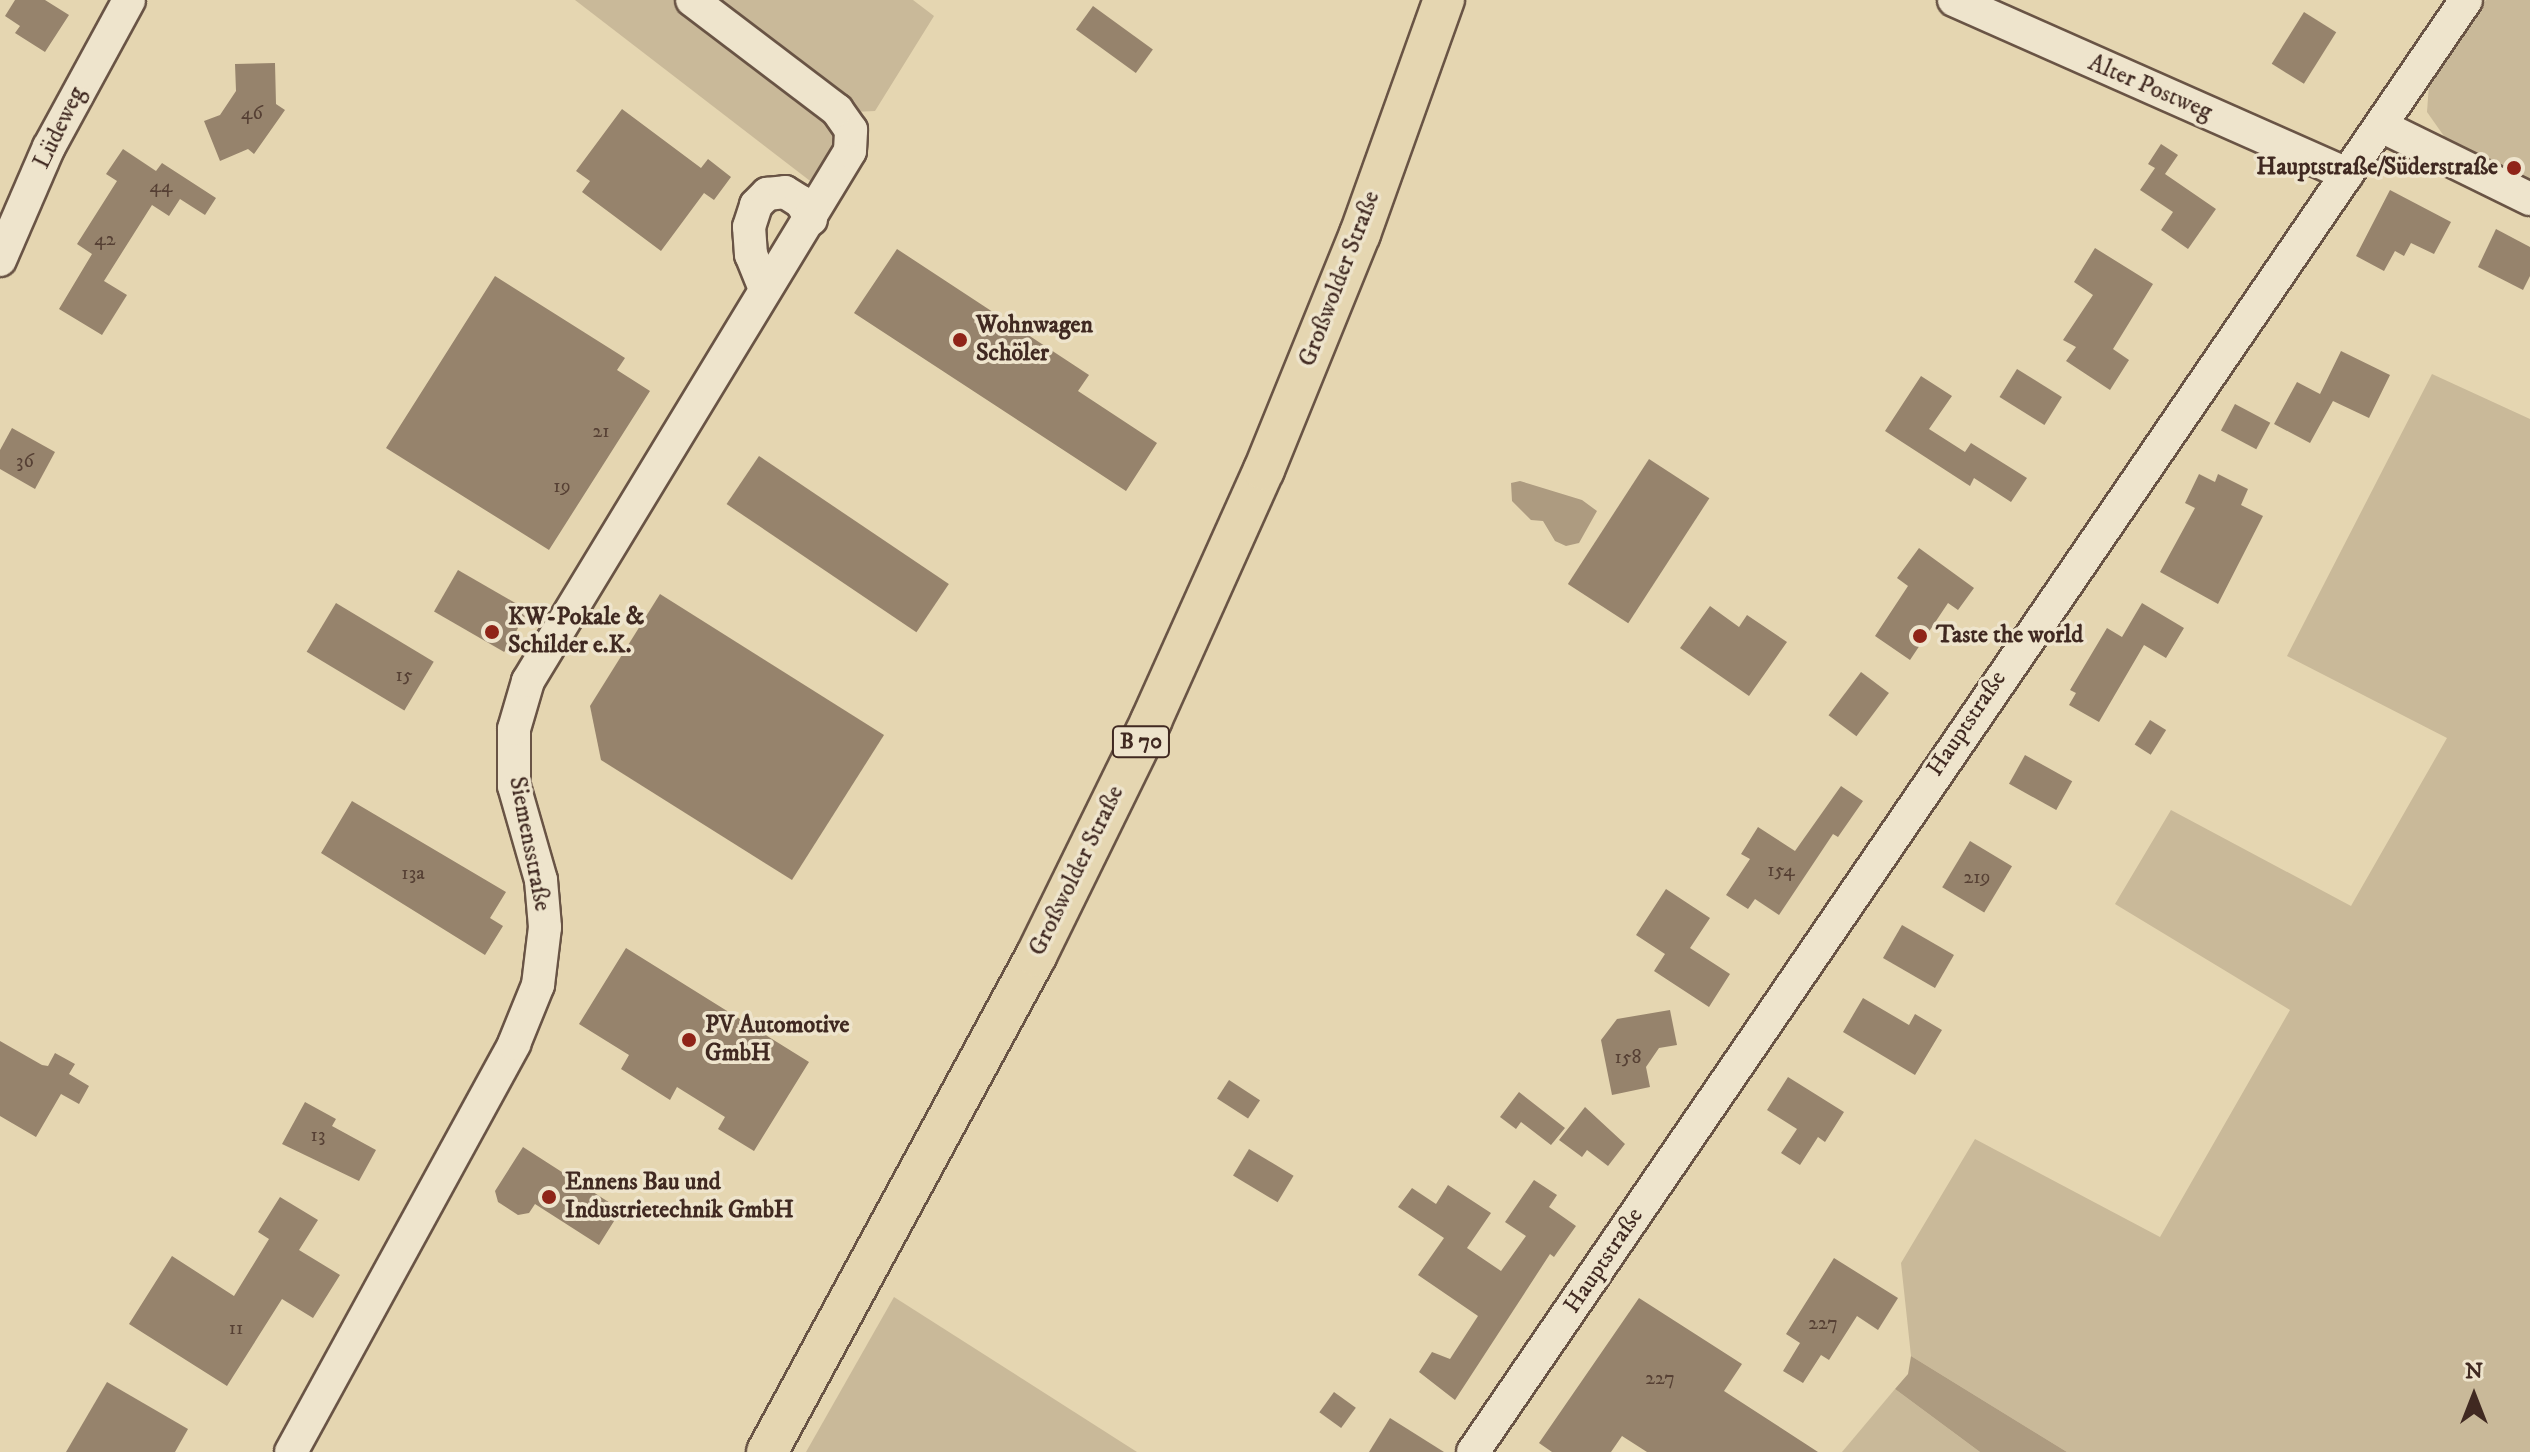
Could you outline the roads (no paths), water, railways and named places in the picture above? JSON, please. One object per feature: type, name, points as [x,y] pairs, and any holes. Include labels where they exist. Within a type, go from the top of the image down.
[{"type":"main road","name":"Großwolder Straße","points":[[767,1452],[1036,956],[1151,721],[1306,367],[1444,0]]},
{"type":"street","name":"Lüdeweg","points":[[0,260],[55,134],[129,0]]},
{"type":"street","name":"Siemensstraße","points":[[291,1452],[514,1044],[538,985],[545,927],[541,880],[514,786],[514,729],[528,681],[850,151],[851,130],[837,110],[692,0]]},
{"type":"street","name":"Alter Postweg","points":[[1954,0],[2347,174]]},
{"type":"street","name":"Hauptstraße","points":[[1473,1452],[2466,0]]},
{"type":"street","points":[[2381,126],[2530,199]]},
{"type":"street","points":[[765,289],[751,255],[749,227],[756,205],[767,194],[785,192],[801,202],[811,219]]},
{"type":"place","name":"Hauptstraße/Süderstraße","points":[[2514,168]]},
{"type":"place","name":"Wohnwagen Schöler","points":[[960,340]]},
{"type":"place","name":"KW-Pokale & Schilder e.K.","points":[[492,632]]},
{"type":"place","name":"Taste the world","points":[[1920,636]]},
{"type":"place","name":"PV Automotive GmbH","points":[[689,1040]]},
{"type":"place","name":"Ennens Bau und Industrietechnik GmbH","points":[[549,1197]]}]
